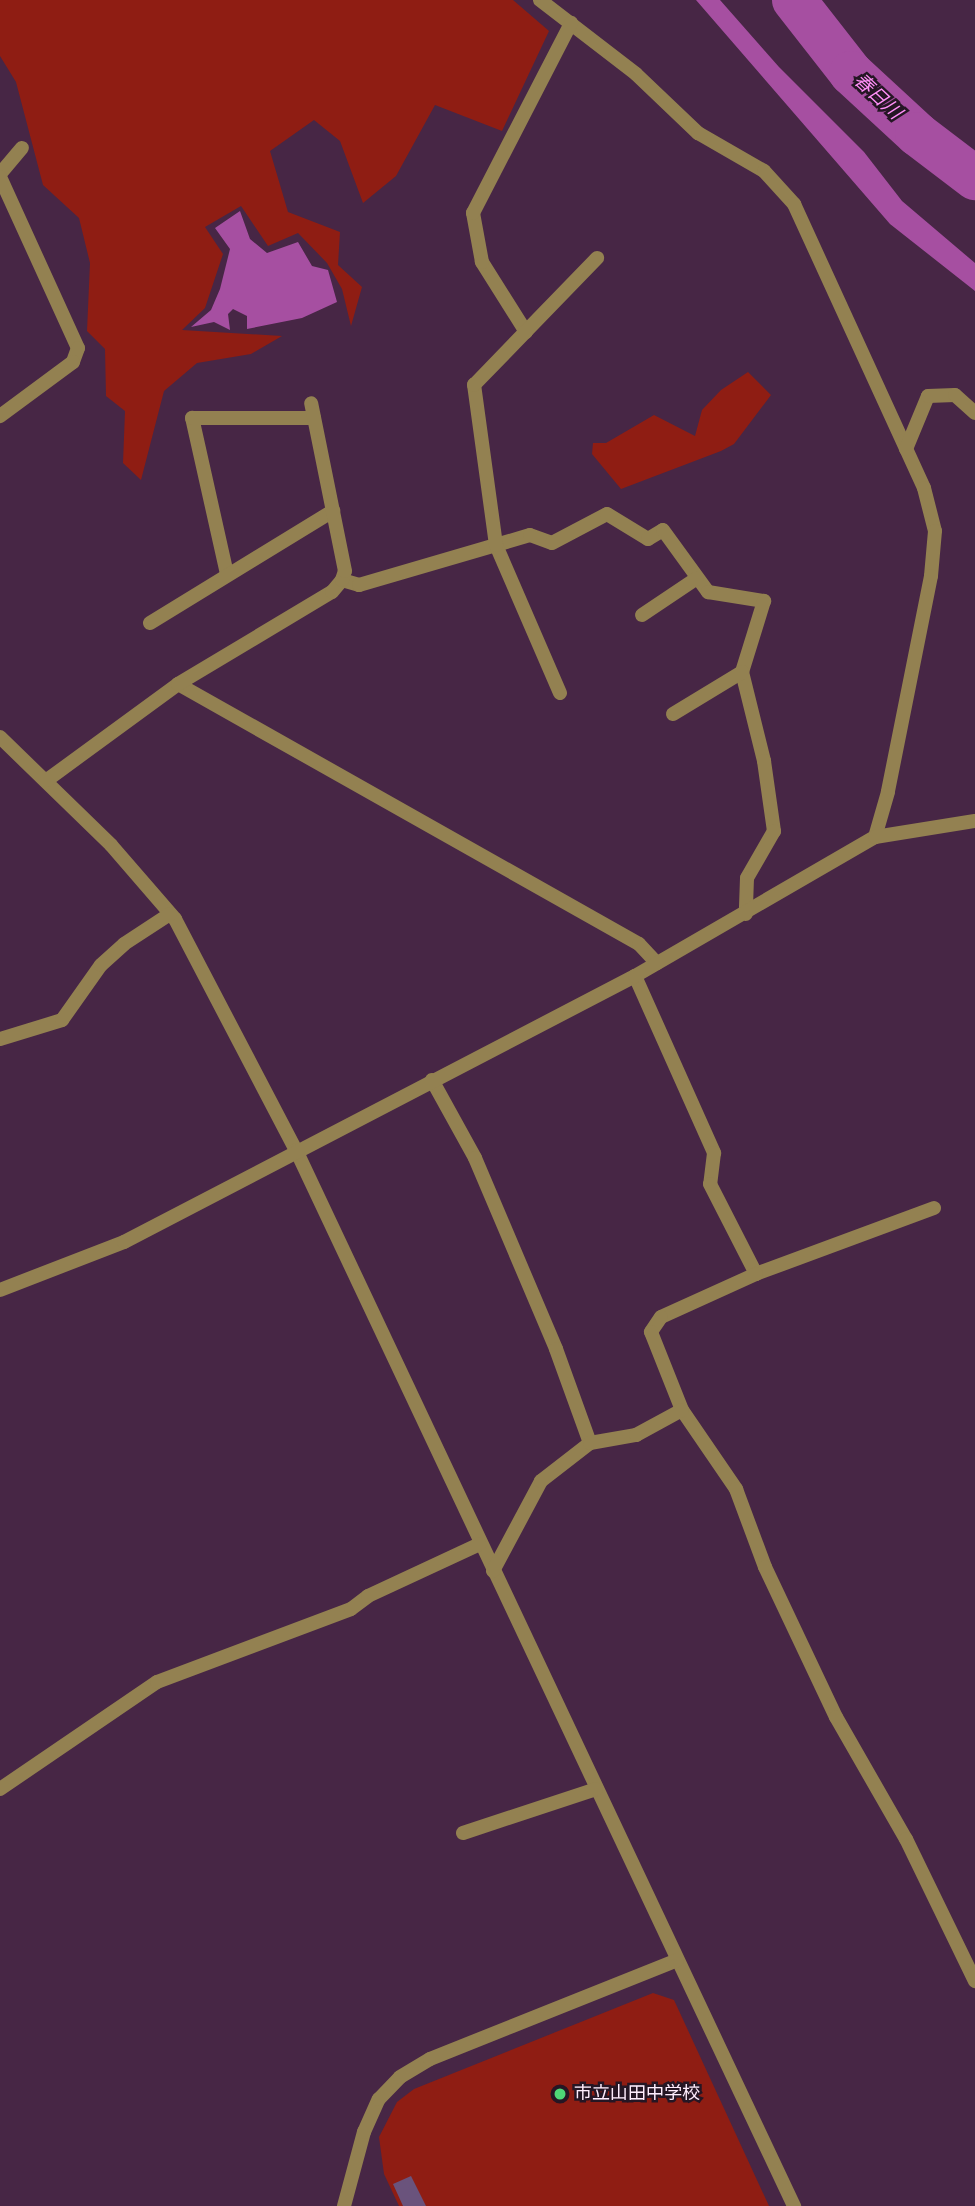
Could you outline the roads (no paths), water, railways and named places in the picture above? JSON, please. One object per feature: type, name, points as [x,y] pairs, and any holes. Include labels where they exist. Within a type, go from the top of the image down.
[{"type":"street","points":[[540,0],[571,23],[698,132],[764,171],[794,204],[924,488],[934,542],[891,779],[875,837]]},
{"type":"street","points":[[526,332],[482,262],[473,213],[571,23]]},
{"type":"street","points":[[0,416],[73,362],[78,348],[2,188],[0,175],[22,148]]},
{"type":"street","points":[[560,693],[496,545],[474,385],[597,258]]},
{"type":"street","points":[[906,449],[928,396],[955,395],[975,413]]},
{"type":"street","points":[[47,780],[178,684],[332,592],[342,580],[345,571],[311,403]]},
{"type":"street","points":[[227,574],[192,418],[314,418]]},
{"type":"street","points":[[150,623],[333,511]]},
{"type":"street","points":[[342,580],[359,585],[530,535],[552,543],[607,514],[648,539],[663,530],[708,592],[764,601],[741,671],[764,761],[774,831],[747,878],[746,914]]},
{"type":"street","points":[[642,615],[698,578]]},
{"type":"street","points":[[673,714],[741,671]]},
{"type":"street","points":[[178,684],[639,944],[657,963]]},
{"type":"street","points":[[0,737],[47,780],[170,914],[296,1150],[793,2206]]},
{"type":"street","points":[[0,1290],[124,1242],[296,1150],[635,976],[875,837],[975,821]]},
{"type":"street","points":[[0,1039],[62,1020],[101,965],[124,944],[170,914]]},
{"type":"street","points":[[635,976],[714,1153],[710,1184],[756,1274]]},
{"type":"street","points":[[432,1080],[475,1158],[556,1349],[590,1443]]},
{"type":"street","points":[[934,1208],[756,1274],[661,1317],[651,1332],[682,1410],[736,1489],[765,1567],[836,1717],[906,1839],[975,1981]]},
{"type":"street","points":[[493,1571],[541,1481],[590,1443],[636,1435],[682,1410]]},
{"type":"street","points":[[0,1789],[157,1682],[351,1609],[368,1596],[480,1544]]},
{"type":"street","points":[[463,1833],[596,1789]]},
{"type":"street","points":[[344,2206],[364,2132],[379,2099],[400,2077],[430,2059],[677,1960]]},
{"type":"waterway","name":"春日川","points":[[794,0],[851,73],[917,134],[975,178]]},
{"type":"place","name":"市立山田中学校","points":[[560,2094]]}]
